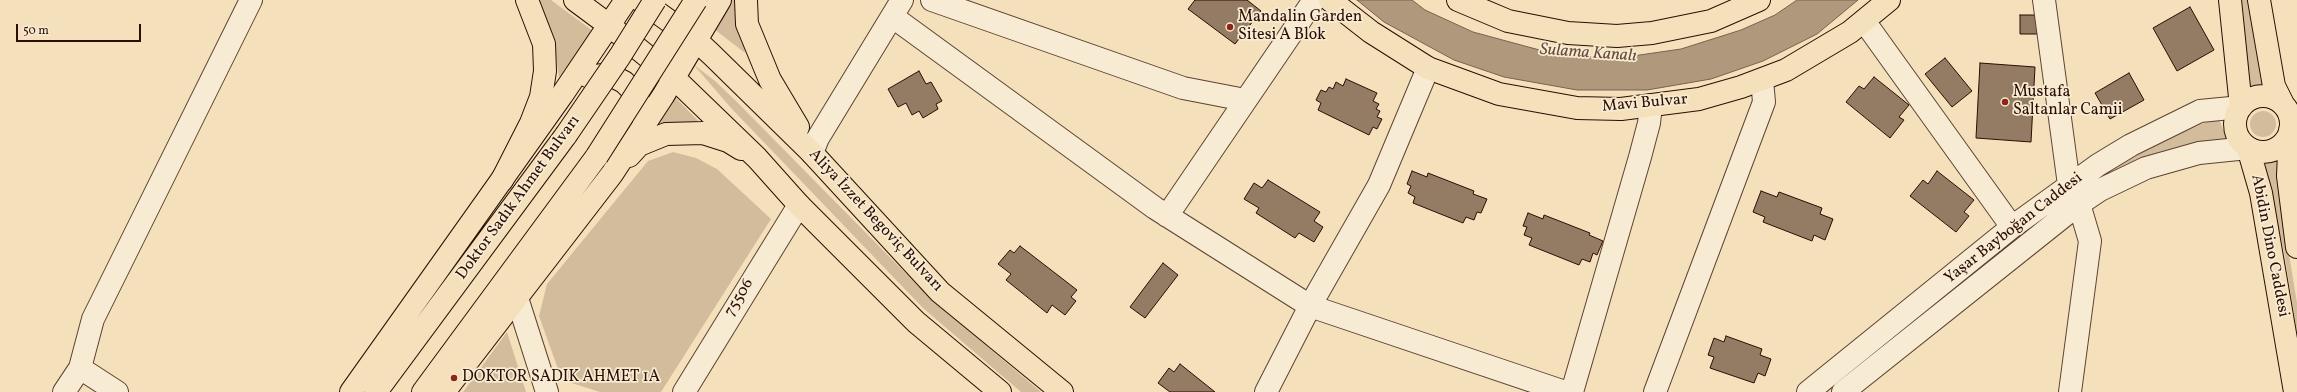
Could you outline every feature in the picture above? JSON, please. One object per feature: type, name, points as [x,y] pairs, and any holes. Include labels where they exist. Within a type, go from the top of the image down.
[{"type":"main road","points":[[502,180],[531,123],[540,98],[545,71],[544,44],[527,0]]},
{"type":"main road","points":[[575,0],[610,26],[674,78],[757,158],[799,205],[916,322],[1000,392]]},
{"type":"main road","points":[[351,392],[562,95],[610,26],[626,0]]},
{"type":"main road","name":"Aliya İzzet Begoviç Bulvarı","points":[[640,0],[697,41],[812,152],[940,292],[1062,392]]},
{"type":"main road","name":"Doktor Sadık Ahmet Bulvarı","points":[[376,392],[566,135],[620,56],[655,0]]},
{"type":"main road","points":[[423,392],[598,156],[696,0]]},
{"type":"main road","points":[[444,392],[612,174],[697,41],[720,0]]},
{"type":"main road","points":[[746,0],[747,24],[770,80],[812,152]]},
{"type":"main road","name":"Mavi Bulvar","points":[[1330,0],[1371,32],[1428,68],[1499,94],[1576,108],[1621,109],[1699,99],[1762,80],[1793,66],[1826,47],[1864,21],[1889,0]]},
{"type":"main road","points":[[1458,0],[1508,22],[1568,33],[1618,36],[1652,33],[1711,21],[1759,0]]},
{"type":"main road","points":[[2230,0],[2241,107]]},
{"type":"main road","points":[[2259,0],[2274,86],[2290,106]]},
{"type":"main road","points":[[562,95],[576,83],[593,75],[614,77],[624,82],[633,91],[639,102],[639,125],[632,143]]},
{"type":"main road","points":[[2266,96],[2290,106],[2288,112],[2294,130],[2281,145],[2274,150],[2261,152],[2248,148],[2241,142],[2235,125],[2236,116],[2241,107],[2248,101],[2256,97],[2266,96]]},
{"type":"main road","name":"Abidin Dino Caddesi","points":[[2294,130],[2288,176],[2297,247]]},
{"type":"main road","points":[[612,174],[638,146],[666,134],[703,133],[728,141],[757,158]]},
{"type":"main road","name":"Abidin Dino Caddesi","points":[[2248,148],[2261,193],[2296,392]]},
{"type":"street","points":[[64,392],[80,368],[93,319],[251,0]]},
{"type":"street","points":[[932,0],[1183,88],[1245,100]]},
{"type":"street","points":[[1167,216],[1314,0]]},
{"type":"street","points":[[2044,0],[2069,185]]},
{"type":"street","points":[[812,152],[818,138],[897,8],[1167,216],[1310,306],[1565,392]]},
{"type":"street","points":[[1864,21],[2012,228]]},
{"type":"street","points":[[1266,392],[1310,306],[1379,185],[1428,68]]},
{"type":"street","points":[[1655,392],[1764,102],[1762,80]]},
{"type":"street","points":[[1572,392],[1640,157],[1649,123],[1651,105]]},
{"type":"street","name":"Yaşar Bayboğan Caddesi","points":[[1808,392],[2012,228],[2069,185],[2125,149],[2200,111],[2241,107]]},
{"type":"street","name":"Yaşar Bayboğan Caddesi","points":[[1843,392],[2079,204],[2100,190],[2146,168],[2199,152],[2248,148]]},
{"type":"street","points":[[2070,392],[2090,241],[2079,204]]},
{"type":"street","name":"75506","points":[[684,392],[799,205]]},
{"type":"street","points":[[517,298],[546,392]]},
{"type":"street","points":[[80,368],[118,392]]},
{"type":"shaded area","points":[[539,0],[551,0],[593,31],[559,77],[553,37]]},
{"type":"shaded area","points":[[729,0],[738,0],[739,18],[745,53],[714,29]]},
{"type":"shaded area","points":[[1357,0],[1412,0],[1425,10],[1473,32],[1558,55],[1619,58],[1681,49],[1741,30],[1775,15],[1797,0],[1858,0],[1817,34],[1763,61],[1711,79],[1647,90],[1577,90],[1504,77],[1454,60],[1384,22]]},
{"type":"shaded area","points":[[2242,0],[2248,0],[2264,85],[2250,87]]},
{"type":"shaded area","points":[[693,64],[715,81],[737,102],[931,299],[1041,392],[1021,392],[923,308],[731,108]]},
{"type":"shaded area","points":[[674,96],[705,128],[655,129]]},
{"type":"shaded area","points":[[2263,111],[2273,114],[2276,124],[2273,134],[2263,137],[2253,134],[2250,124],[2253,114]]},
{"type":"shaded area","points":[[2218,117],[2228,141],[2197,142],[2140,159],[1918,319],[1828,392],[1824,392],[1916,317],[2094,178],[2139,151]]},
{"type":"shaded area","points":[[673,152],[696,158],[717,169],[771,219],[661,392],[600,392],[562,380],[539,316],[547,284],[648,161]]},
{"type":"shaded area","points":[[2277,160],[2278,187],[2297,303],[2297,332],[2284,252],[2270,188],[2261,163]]},
{"type":"shaded area","points":[[507,332],[526,392],[463,392]]},
{"type":"building","name":"Mandalin Garden Sitesi A Blok","points":[[1195,0],[1247,0],[1261,11],[1235,44],[1188,9]]},
{"type":"building","points":[[2190,7],[2214,50],[2177,71],[2153,28]]},
{"type":"building","points":[[2020,15],[2041,15],[2041,34],[2020,34]]},
{"type":"building","points":[[1945,58],[1972,91],[1952,107],[1925,74]]},
{"type":"building","name":"Mustafa Saltanlar Camii","points":[[1980,63],[2035,67],[2031,142],[1976,138]]},
{"type":"building","points":[[919,71],[926,84],[931,82],[942,101],[936,104],[938,109],[923,118],[919,111],[912,115],[906,103],[898,107],[888,89]]},
{"type":"building","points":[[2129,73],[2144,100],[2110,119],[2095,93]]},
{"type":"building","points":[[1874,77],[1909,105],[1899,117],[1904,120],[1890,138],[1846,102],[1859,86],[1864,89]]},
{"type":"building","points":[[1346,79],[1377,93],[1373,101],[1379,104],[1376,109],[1380,111],[1377,117],[1382,119],[1377,129],[1373,127],[1369,135],[1318,110],[1321,103],[1316,100],[1321,90],[1326,92],[1329,87],[1333,89],[1336,82],[1343,86]]},
{"type":"building","points":[[1412,171],[1427,177],[1428,173],[1474,191],[1473,194],[1487,199],[1481,213],[1477,212],[1474,220],[1466,217],[1463,223],[1413,203],[1415,197],[1408,193],[1411,186],[1407,184]]},
{"type":"building","points":[[1937,171],[1974,200],[1964,212],[1969,216],[1956,232],[1910,196],[1923,180],[1928,184]]},
{"type":"building","points":[[1268,180],[1320,212],[1314,221],[1323,227],[1314,242],[1299,233],[1295,238],[1256,213],[1259,208],[1244,199],[1254,183],[1262,188]]},
{"type":"building","points":[[1761,191],[1777,197],[1779,192],[1822,208],[1820,214],[1833,219],[1825,240],[1814,235],[1812,241],[1763,222],[1765,217],[1753,212]]},
{"type":"building","points":[[1528,213],[1543,219],[1544,215],[1590,233],[1589,235],[1603,241],[1597,255],[1593,253],[1590,262],[1582,259],[1579,265],[1529,245],[1532,238],[1524,235],[1527,227],[1523,226]]},
{"type":"building","points":[[1020,246],[1077,290],[1071,297],[1076,301],[1065,315],[1052,305],[1047,313],[1006,280],[1011,274],[998,264],[1010,250],[1014,253]]},
{"type":"building","points":[[1163,263],[1178,275],[1145,318],[1130,307]]},
{"type":"building","points":[[1726,336],[1762,349],[1760,355],[1771,359],[1765,376],[1758,373],[1754,383],[1710,368],[1714,357],[1708,355],[1714,338],[1724,342]]},
{"type":"building","points":[[1180,364],[1215,392],[1170,392],[1158,383],[1169,368],[1174,372]]},
{"type":"place","name":"Mandalin Garden Sitesi A Blok","points":[[1230,27]]},
{"type":"place","name":"Mustafa Saltanlar Camii","points":[[2005,102]]},
{"type":"place","name":"DOKTOR SADIK AHMET 1A","points":[[454,378]]},
{"type":"water label","name":"Sulama Kanalı","points":[[1588,54]]}]
